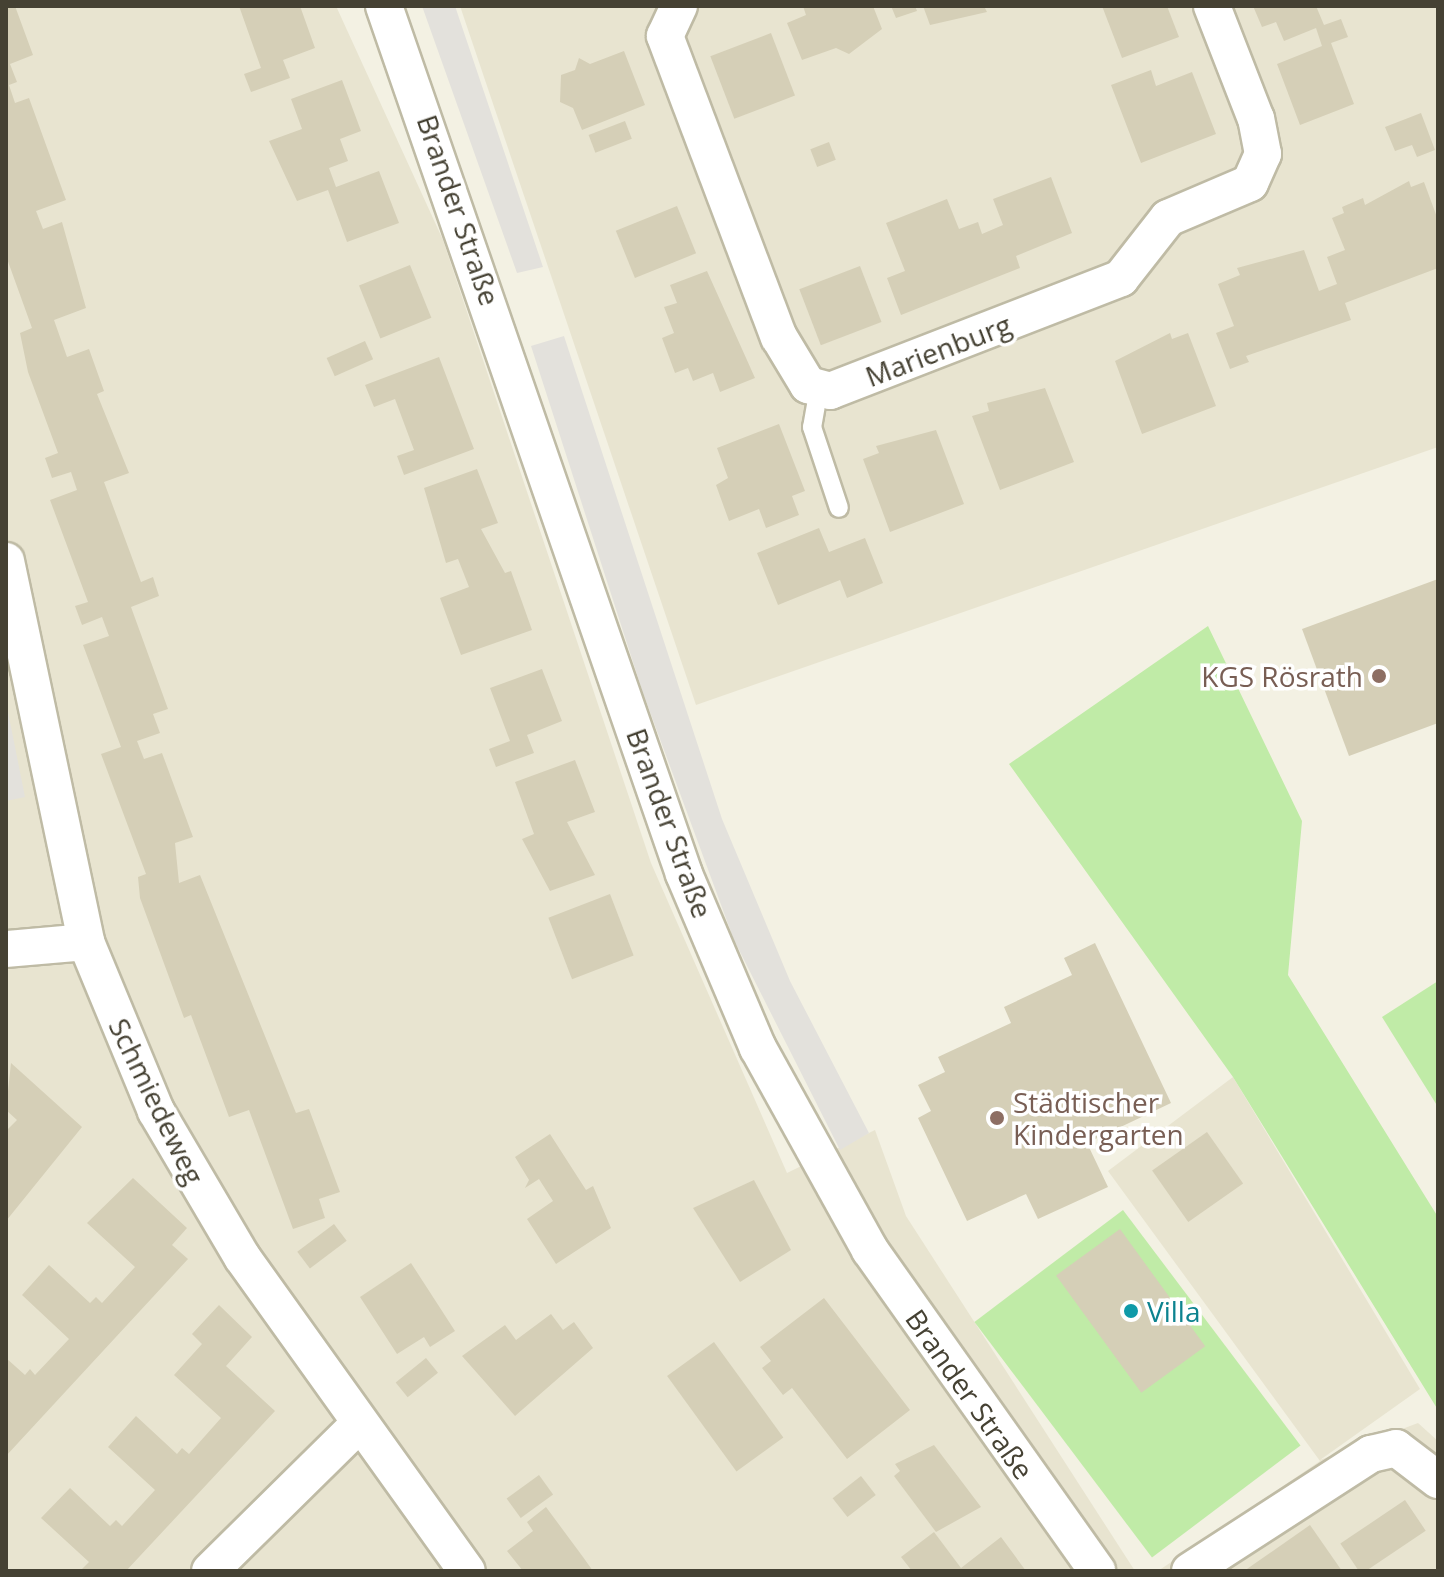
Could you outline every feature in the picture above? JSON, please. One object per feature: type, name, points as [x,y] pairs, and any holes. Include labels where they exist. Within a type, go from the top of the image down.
[{"type":"street","name":"Brander Straße","points":[[384,6],[684,874],[758,1048],[870,1250],[1097,1571]]},
{"type":"street","points":[[679,6],[665,36],[779,337],[808,385],[819,388]]},
{"type":"street","name":"Marienburg","points":[[819,388],[830,391],[1121,278],[1168,218],[1250,183],[1263,154],[1259,130],[1212,6]]},
{"type":"street","name":"Schmiedeweg","points":[[6,561],[86,942],[156,1111],[199,1188],[357,1426],[467,1571]]},
{"type":"street","points":[[6,949],[86,942]]},
{"type":"street","points":[[210,1571],[357,1426]]},
{"type":"street","points":[[1190,1571],[1371,1454],[1396,1448],[1438,1480]]},
{"type":"lane","points":[[819,388],[812,427],[839,508]]},
{"type":"shaded area","points":[[6,6],[336,6],[443,240],[651,863],[787,1173],[875,1130],[906,1216],[1135,1571],[6,1571]]},
{"type":"shaded area","points":[[422,6],[455,6],[543,267],[517,273]]},
{"type":"shaded area","points":[[460,6],[1438,6],[1438,447],[696,705]]},
{"type":"shaded area","points":[[564,336],[722,819],[790,981],[869,1133],[840,1150],[734,940],[643,693],[531,346]]},
{"type":"shaded area","points":[[6,702],[25,797],[6,801]]},
{"type":"shaded area","points":[[1233,1077],[1420,1389],[1320,1460],[1418,1423],[1438,1441],[1438,1571],[1158,1571],[1320,1461],[1108,1171]]},
{"type":"green space","points":[[1208,626],[1302,821],[1288,975],[1438,1217],[1438,1410],[1233,1077],[1009,764]]},
{"type":"green space","points":[[1438,981],[1438,1107],[1382,1017]]},
{"type":"green space","points":[[1123,1210],[1301,1446],[1152,1558],[974,1322]]},
{"type":"building","points":[[6,6],[15,6],[33,55],[10,64],[17,82],[9,85],[15,103],[29,98],[66,200],[36,211],[43,229],[62,222],[86,308],[54,320],[67,357],[89,349],[104,391],[97,394],[129,473],[104,482],[141,582],[153,577],[159,596],[131,607],[168,709],[153,714],[160,733],[137,741],[144,759],[162,753],[193,837],[175,843],[179,883],[200,875],[296,1113],[309,1109],[340,1192],[319,1199],[325,1218],[293,1229],[249,1110],[229,1117],[191,1015],[184,1018],[140,898],[138,877],[146,874],[101,754],[121,747],[83,645],[109,636],[102,617],[82,625],[75,606],[88,602],[50,500],[77,490],[71,472],[52,478],[45,458],[58,453],[28,372],[20,333],[32,328],[6,256]]},
{"type":"building","points":[[239,6],[300,6],[315,48],[283,60],[290,78],[251,92],[244,74],[261,68]]},
{"type":"building","points":[[803,6],[873,6],[882,29],[849,54],[836,48],[802,60],[787,23],[806,15]]},
{"type":"building","points":[[891,6],[915,6],[917,11],[896,18]]},
{"type":"building","points":[[923,6],[984,6],[987,12],[930,25]]},
{"type":"building","points":[[1102,6],[1167,6],[1179,37],[1122,58]]},
{"type":"building","points":[[1253,6],[1316,6],[1324,25],[1341,19],[1348,37],[1331,43],[1354,104],[1300,125],[1277,64],[1322,46],[1316,28],[1284,41],[1276,22],[1262,27]]},
{"type":"building","points":[[771,33],[795,96],[734,119],[710,56]]},
{"type":"building","points":[[624,51],[645,105],[582,130],[573,108],[560,102],[561,75],[575,70],[579,58],[590,64]]},
{"type":"building","points":[[1151,70],[1156,86],[1192,72],[1216,134],[1141,163],[1111,85]]},
{"type":"building","points":[[342,80],[361,131],[340,139],[348,161],[329,168],[336,187],[379,171],[399,223],[347,242],[328,190],[297,201],[269,141],[302,129],[291,99]]},
{"type":"building","points":[[1421,113],[1435,150],[1417,157],[1412,145],[1395,151],[1385,127]]},
{"type":"building","points":[[625,121],[632,139],[595,153],[589,135]]},
{"type":"building","points":[[829,142],[836,160],[817,167],[810,149]]},
{"type":"building","points":[[1051,177],[1072,233],[1016,256],[1020,268],[901,315],[887,278],[905,271],[886,223],[947,199],[959,229],[978,222],[982,234],[1003,225],[993,199]]},
{"type":"building","points":[[1409,181],[1411,187],[1424,182],[1438,220],[1438,268],[1345,303],[1351,320],[1246,356],[1249,362],[1230,369],[1216,333],[1234,326],[1218,284],[1240,275],[1237,268],[1304,250],[1319,291],[1337,284],[1327,257],[1345,250],[1332,218],[1344,213],[1342,207],[1363,198],[1365,205]]},
{"type":"building","points":[[677,206],[696,253],[635,278],[616,231]]},
{"type":"building","points":[[410,265],[431,318],[380,338],[359,286]]},
{"type":"building","points":[[860,266],[882,322],[821,345],[799,289]]},
{"type":"building","points":[[707,271],[755,378],[720,392],[713,373],[693,381],[688,368],[675,373],[662,338],[674,333],[664,307],[677,303],[670,285]]},
{"type":"building","points":[[1170,333],[1172,339],[1188,333],[1216,406],[1142,434],[1115,361]]},
{"type":"building","points":[[365,341],[373,359],[335,376],[327,358]]},
{"type":"building","points":[[439,357],[474,449],[404,475],[397,456],[414,450],[395,399],[374,407],[365,385]]},
{"type":"building","points":[[1045,388],[1074,462],[1000,490],[972,416],[989,411],[987,403]]},
{"type":"building","points":[[779,424],[805,491],[792,496],[799,515],[766,528],[759,509],[729,521],[716,485],[728,478],[717,448]]},
{"type":"building","points":[[936,430],[964,504],[890,532],[863,459],[879,453],[876,446]]},
{"type":"building","points":[[477,469],[498,523],[481,529],[505,573],[511,571],[532,630],[461,655],[440,598],[469,587],[458,559],[446,563],[424,488]]},
{"type":"building","points":[[819,528],[829,552],[865,538],[883,583],[847,598],[840,580],[778,605],[757,553]]},
{"type":"building","name":"KGS Rösrath","points":[[1438,579],[1438,723],[1349,756],[1302,629]]},
{"type":"building","points":[[542,669],[562,721],[527,735],[534,753],[496,767],[489,749],[510,741],[490,688]]},
{"type":"building","points":[[575,760],[595,812],[567,822],[595,875],[550,891],[522,839],[534,834],[515,782]]},
{"type":"building","points":[[610,894],[634,956],[572,979],[548,918]]},
{"type":"building","points":[[1095,943],[1171,1103],[1087,1143],[1108,1187],[1038,1219],[1026,1194],[967,1221],[918,1118],[931,1111],[918,1085],[945,1072],[938,1057],[1011,1023],[1004,1007],[1072,975],[1064,958]]},
{"type":"building","points":[[11,1063],[82,1127],[6,1221],[6,1131],[17,1120],[6,1110]]},
{"type":"building","points":[[1207,1132],[1243,1184],[1188,1222],[1152,1170]]},
{"type":"building","points":[[550,1134],[586,1190],[593,1186],[611,1228],[556,1264],[527,1219],[553,1201],[539,1179],[525,1188],[529,1180],[515,1157]]},
{"type":"building","points":[[133,1178],[187,1228],[172,1245],[188,1259],[6,1456],[6,1358],[25,1375],[30,1369],[35,1375],[69,1339],[22,1295],[49,1265],[90,1303],[96,1297],[102,1303],[135,1267],[87,1223]]},
{"type":"building","points":[[754,1180],[791,1250],[740,1282],[693,1208]]},
{"type":"building","points":[[334,1224],[347,1241],[310,1268],[297,1252]]},
{"type":"building","name":"Villa","points":[[1120,1229],[1205,1346],[1141,1393],[1056,1275]]},
{"type":"building","points":[[411,1263],[455,1331],[430,1347],[424,1337],[397,1354],[360,1297]]},
{"type":"building","points":[[824,1298],[910,1410],[847,1459],[792,1388],[783,1395],[762,1368],[771,1361],[760,1347]]},
{"type":"building","points":[[219,1305],[252,1337],[226,1366],[275,1411],[126,1571],[80,1571],[89,1562],[41,1518],[70,1488],[110,1526],[116,1520],[122,1526],[155,1490],[108,1447],[136,1416],[177,1454],[182,1448],[189,1454],[221,1418],[174,1375],[202,1344],[192,1334]]},
{"type":"building","points":[[551,1314],[563,1330],[574,1322],[593,1348],[515,1416],[462,1356],[505,1325],[516,1340]]},
{"type":"building","points":[[714,1342],[783,1437],[736,1472],[667,1376]]},
{"type":"building","points":[[426,1358],[438,1373],[408,1397],[396,1383]]},
{"type":"building","points":[[934,1445],[981,1507],[936,1532],[894,1476],[900,1471],[895,1464]]},
{"type":"building","points":[[539,1475],[553,1494],[521,1518],[507,1499]]},
{"type":"building","points":[[861,1476],[876,1495],[847,1517],[833,1498]]},
{"type":"building","points":[[1405,1500],[1426,1531],[1366,1571],[1359,1571],[1340,1544]]},
{"type":"building","points":[[546,1507],[593,1571],[523,1571],[507,1551],[533,1531],[527,1522]]},
{"type":"building","points":[[1310,1525],[1342,1571],[1244,1571]]},
{"type":"building","points":[[934,1532],[961,1568],[1001,1537],[1026,1571],[912,1571],[901,1557]]},
{"type":"place","name":"KGS Rösrath","points":[[1379,676]]},
{"type":"place","name":"Städtischer Kindergarten","points":[[997,1118]]},
{"type":"place","name":"Villa","points":[[1131,1311]]}]
